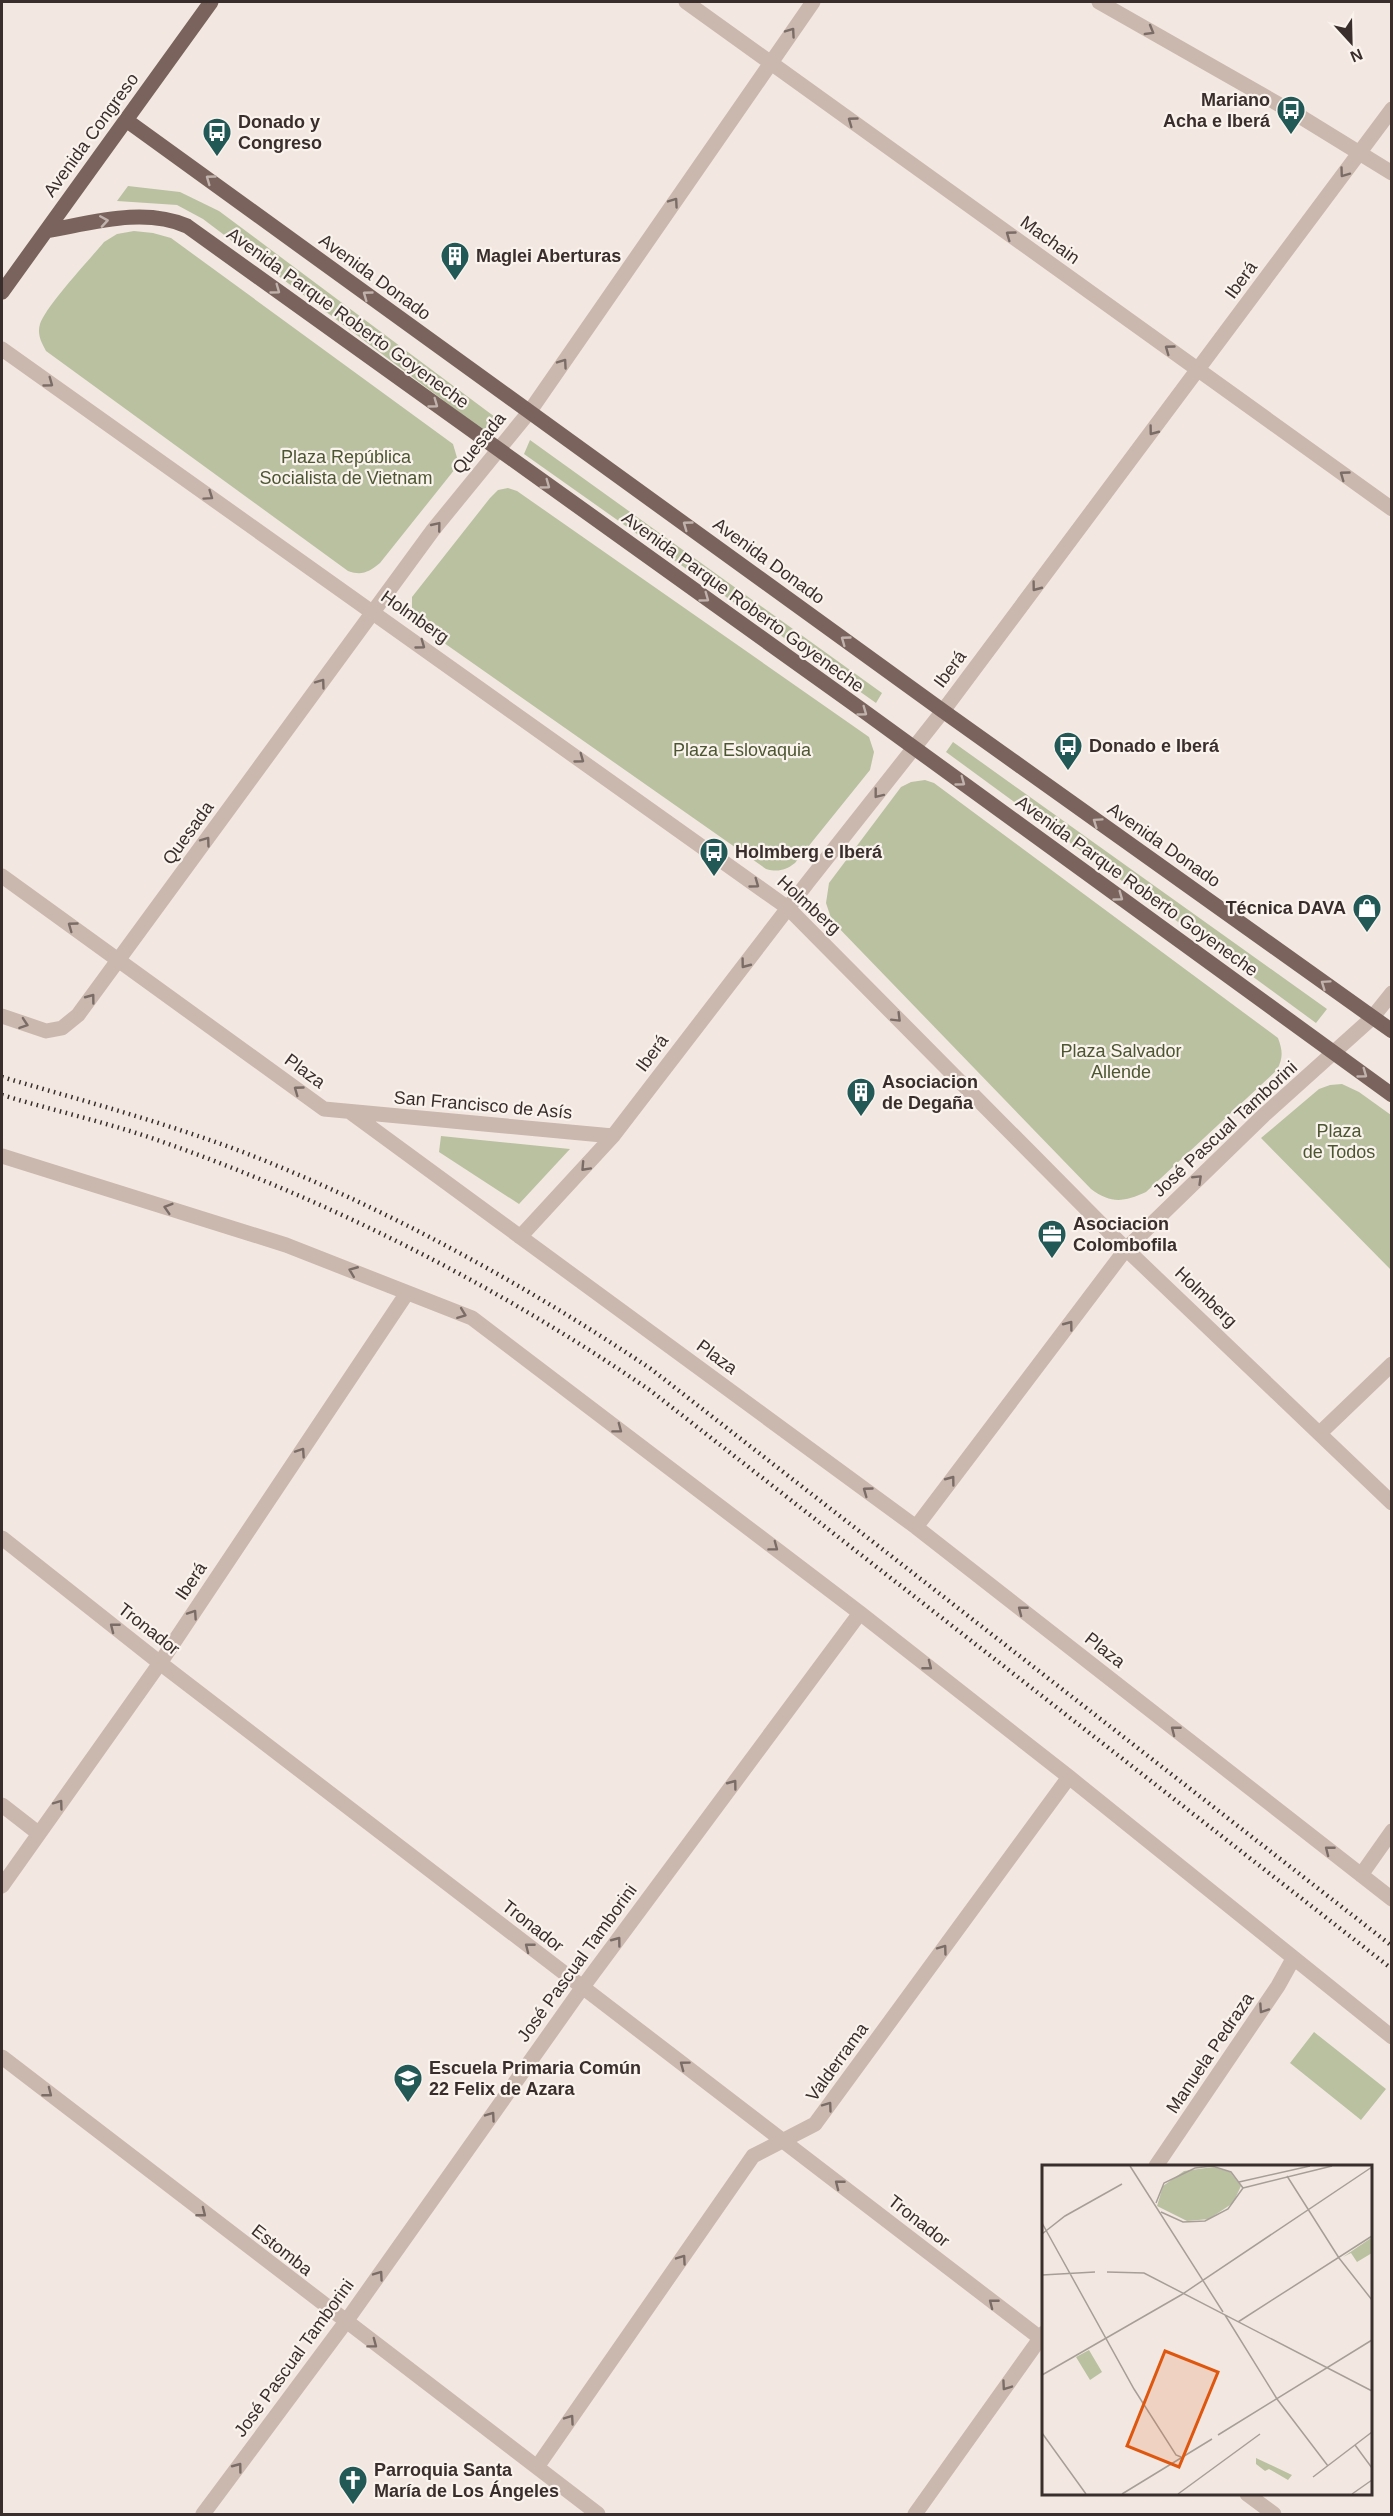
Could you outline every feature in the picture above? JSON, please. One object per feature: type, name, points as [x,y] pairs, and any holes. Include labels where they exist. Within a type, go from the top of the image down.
[{"type":"main road","name":"Avenida Congreso","points":[[2,292],[211,2]]},
{"type":"main road","name":"Avenida Donado","points":[[126,120],[414,330],[530,411],[943,711],[1392,1032]]},
{"type":"main road","name":"Avenida Parque Roberto Goyeneche","points":[[46,231],[135,216],[173,220],[188,226],[1392,1095]]},
{"type":"street","name":"Machain","points":[[686,2],[1392,509]]},
{"type":"street","name":"Quesada","points":[[2,1016],[46,1031],[62,1028],[78,1015],[433,530],[530,411],[813,2]]},
{"type":"street","points":[[1099,2],[1301,117],[1392,173]]},
{"type":"street","name":"Iberá","points":[[520,1237],[613,1137],[788,908],[943,711],[1199,371],[1392,109]]},
{"type":"street","name":"Holmberg","points":[[2,349],[788,908],[1126,1249],[1392,1503]]},
{"type":"street","name":"Plaza","points":[[2,876],[324,1109],[350,1112],[916,1527],[1392,1899]]},
{"type":"street","name":"José Pascual Tamborini","points":[[916,1527],[1126,1249],[1264,1115],[1335,1054],[1392,993]]},
{"type":"street","name":"San Francisco de Asís","points":[[350,1112],[613,1137]]},
{"type":"street","points":[[2,1156],[286,1245],[472,1318],[860,1613],[1069,1777],[1392,2037]]},
{"type":"street","name":"Iberá","points":[[2,1886],[160,1663],[407,1293]]},
{"type":"street","points":[[1320,1433],[1392,1364]]},
{"type":"street","name":"Tronador","points":[[2,1538],[160,1663],[582,1988],[1042,2338]]},
{"type":"street","name":"José Pascual Tamborini","points":[[203,2514],[345,2323],[582,1988],[860,1613]]},
{"type":"street","name":"Valderrama","points":[[537,2467],[753,2156],[815,2124],[1069,1777]]},
{"type":"street","points":[[2,1805],[38,1833]]},
{"type":"street","points":[[1361,1875],[1392,1831]]},
{"type":"street","name":"Manuela Pedraza","points":[[1157,2165],[1278,1986],[1293,1959]]},
{"type":"street","name":"Estomba","points":[[2,2057],[345,2323],[597,2514]]},
{"type":"street","points":[[915,2514],[1042,2338]]},
{"type":"street","points":[[1250,2495],[1274,2514]]},
{"type":"green space","points":[[128,186],[180,192],[219,211],[495,417],[484,431],[203,219],[177,205],[117,201]]},
{"type":"green space","name":"Plaza República Socialista de Vietnam","points":[[134,231],[171,238],[453,444],[458,461],[455,469],[380,563],[369,571],[361,573],[348,571],[46,351],[40,338],[39,328],[51,306],[104,242],[117,234]]},
{"type":"green space","points":[[530,440],[882,693],[876,703],[524,454]]},
{"type":"green space","name":"Plaza Eslovaquia","points":[[508,488],[517,491],[869,737],[874,752],[870,770],[795,863],[781,870],[766,869],[417,624],[412,617],[412,597],[490,498],[498,490]]},
{"type":"green space","points":[[953,742],[1327,1009],[1316,1023],[946,752]]},
{"type":"green space","name":"Plaza Salvador Allende","points":[[925,780],[934,783],[1278,1038],[1282,1054],[1277,1070],[1146,1192],[1118,1200],[1105,1197],[1091,1189],[832,921],[826,903],[829,883],[901,787],[911,782]]},
{"type":"green space","name":"Plaza de Todos","points":[[1342,1084],[1359,1092],[1391,1115],[1391,1270],[1261,1138],[1319,1089]]},
{"type":"green space","points":[[441,1136],[570,1149],[519,1204],[439,1152]]},
{"type":"green space","points":[[1314,2032],[1386,2089],[1361,2120],[1290,2063]]},
{"type":"railway","points":[[2,1077],[187,1132],[300,1176],[404,1224],[455,1251],[604,1338],[651,1369],[1392,1946]]},
{"type":"railway","points":[[2,1095],[143,1135],[291,1192],[415,1250],[476,1283],[594,1353],[651,1391],[1392,1969]]},
{"type":"place","name":"Mariano Acha e Iberá","points":[[1291,136]]},
{"type":"place","name":"Donado y Congreso","points":[[217,158]]},
{"type":"place","name":"Maglei Aberturas","points":[[455,282]]},
{"type":"place","name":"Donado e Iberá","points":[[1068,772]]},
{"type":"place","name":"Holmberg e Iberá","points":[[714,878]]},
{"type":"place","name":"Técnica DAVA","points":[[1367,934]]},
{"type":"place","name":"Asociacion de Degaña","points":[[861,1118]]},
{"type":"place","name":"Asociacion Colombofila","points":[[1052,1260]]},
{"type":"place","name":"Escuela Primaria Común 22 Felix de Azara","points":[[408,2104]]},
{"type":"place","name":"Parroquia Santa María de Los Ángeles","points":[[353,2506]]}]
